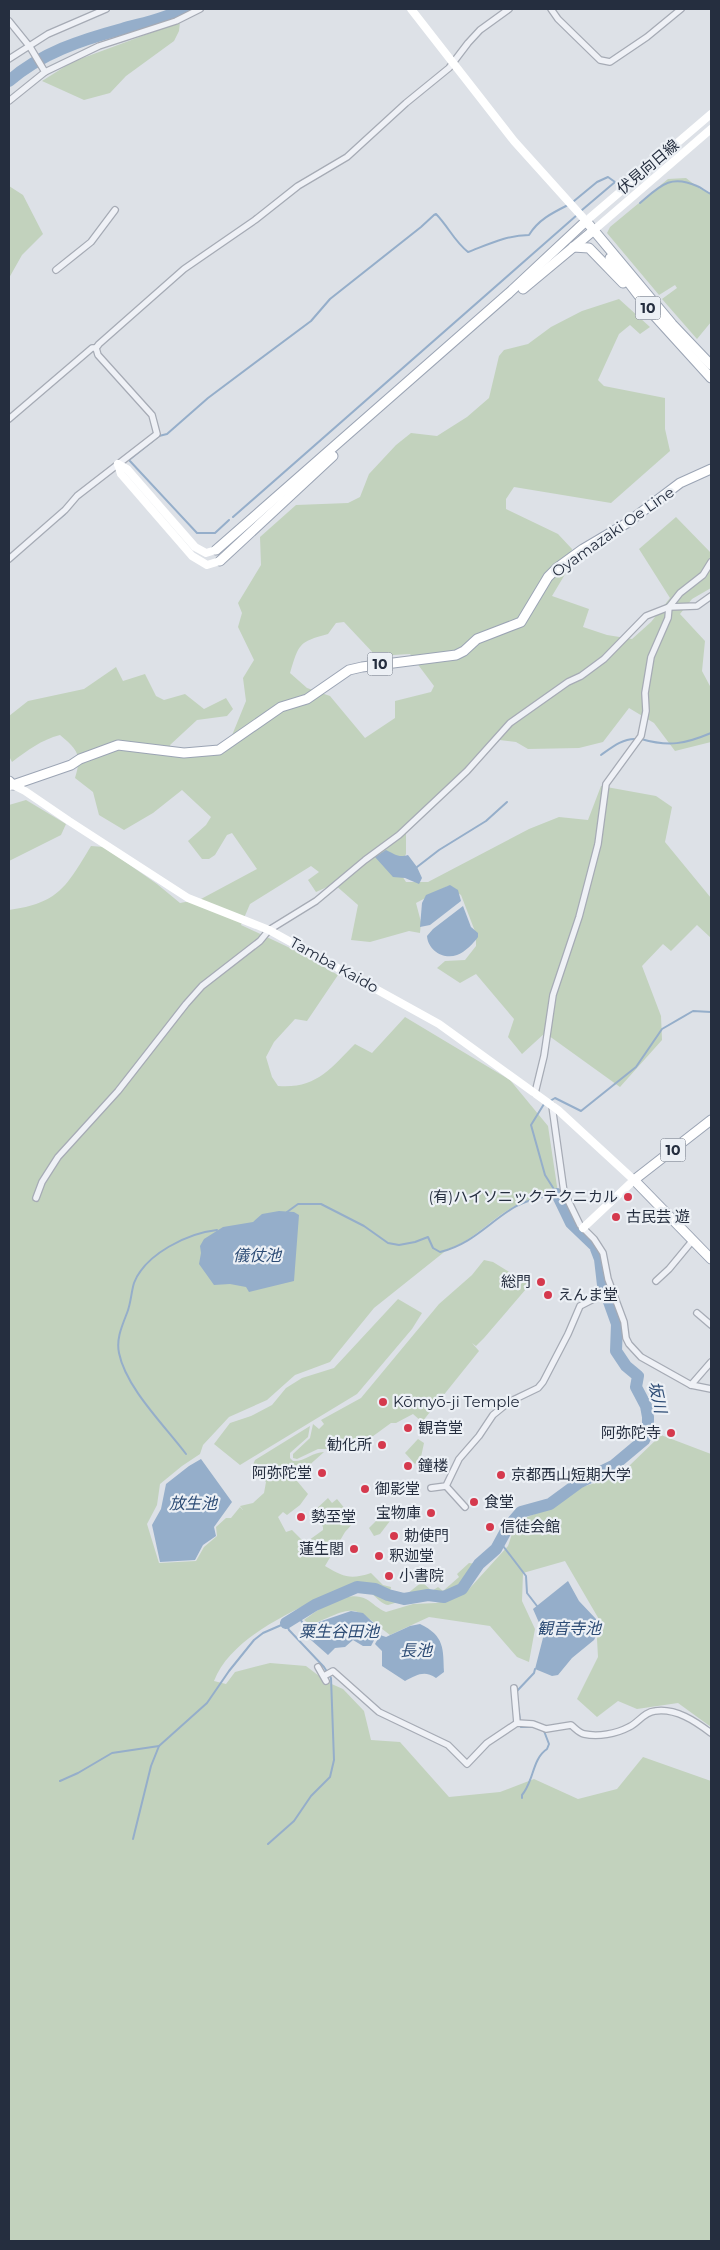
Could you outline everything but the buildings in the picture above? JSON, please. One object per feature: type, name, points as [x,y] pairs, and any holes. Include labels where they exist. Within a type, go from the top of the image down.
[{"type":"main road","name":"10","points":[[586,221],[672,324],[711,365]]},
{"type":"main road","points":[[216,550],[502,300],[586,221]]},
{"type":"main road","name":"10","points":[[594,230],[602,248],[652,314]]},
{"type":"main road","points":[[220,561],[334,455],[572,247],[594,230]]},
{"type":"main road","name":"10","points":[[572,247],[582,246],[589,248],[711,378]]},
{"type":"main road","name":"Oyamazaki Oe Line","points":[[10,784],[71,765],[80,759],[118,745],[184,753],[219,750],[280,707],[307,699],[350,670],[362,666],[456,655],[464,651],[477,639],[521,622],[548,577],[557,568],[627,523],[680,483],[711,469]]},
{"type":"main road","name":"10","points":[[634,1180],[711,1120]]},
{"type":"main road","points":[[634,1180],[711,1258]]},
{"type":"street","points":[[9,59],[56,29],[106,9]]},
{"type":"street","points":[[9,101],[45,71],[84,53],[176,21],[200,9]]},
{"type":"street","points":[[411,9],[514,141],[586,221]]},
{"type":"street","points":[[9,419],[92,348],[96,348],[184,269],[255,220],[298,186],[347,157],[454,62],[462,49],[480,30],[509,9]]},
{"type":"street","points":[[550,9],[600,60],[610,62],[647,37],[681,9]]},
{"type":"street","points":[[9,21],[30,46],[45,71]]},
{"type":"street","name":"伏見向日線","points":[[586,221],[711,114]]},
{"type":"street","name":"伏見向日線","points":[[594,230],[711,129]]},
{"type":"street","points":[[56,270],[91,242],[116,210]]},
{"type":"street","points":[[9,559],[65,510],[77,496],[156,434],[152,415],[98,355],[96,348]]},
{"type":"street","points":[[118,464],[127,469],[195,547],[206,553],[216,550]]},
{"type":"street","points":[[118,464],[120,474],[192,556],[207,565],[220,561]]},
{"type":"street","points":[[535,1093],[546,1048],[553,994],[579,917],[598,844],[606,784],[641,736],[646,711],[645,694],[651,658],[668,618],[669,607],[680,593],[703,575],[711,562]]},
{"type":"street","points":[[36,1198],[42,1182],[58,1157],[118,1091],[202,986],[260,941],[269,930],[316,901],[418,820],[429,807],[468,771],[510,723],[604,659],[646,616],[669,607],[697,606],[711,596]]},
{"type":"street","name":"Tamba Kaido","points":[[10,784],[25,791],[188,898],[269,930],[439,1024],[552,1106],[634,1180]]},
{"type":"street","points":[[552,1106],[564,1192],[571,1209],[603,1254],[608,1291],[624,1322],[626,1338],[635,1352],[691,1385],[711,1389]]},
{"type":"street","points":[[583,1228],[634,1180]]},
{"type":"street","points":[[656,1280],[669,1269],[693,1240]]},
{"type":"street","points":[[446,1486],[459,1459],[494,1415],[510,1402],[537,1389],[543,1382],[580,1306],[608,1291]]},
{"type":"street","points":[[697,1313],[711,1325]]},
{"type":"street","points":[[691,1385],[711,1362]]},
{"type":"street","points":[[431,1488],[446,1486]]},
{"type":"street","points":[[446,1486],[465,1507]]},
{"type":"street","points":[[318,1667],[325,1678],[333,1671],[379,1712],[448,1746],[467,1764],[487,1743],[520,1723],[533,1724],[546,1729],[571,1725],[582,1734],[608,1735],[630,1727],[648,1712],[656,1711],[672,1712],[692,1719],[711,1733]]},
{"type":"street","points":[[514,1688],[520,1723]]},
{"type":"green space","points":[[180,22],[179,31],[174,41],[126,76],[110,93],[84,100],[42,81],[72,62]]},
{"type":"green space","points":[[686,178],[700,189],[711,193],[711,322],[697,339],[662,299],[677,288],[675,285],[659,295],[607,233],[610,227],[668,179]]},
{"type":"green space","points":[[9,186],[23,195],[43,234],[22,255],[9,278]]},
{"type":"green space","points":[[619,299],[650,327],[640,334],[630,325],[619,334],[598,380],[604,386],[665,398],[665,429],[670,451],[611,503],[514,487],[506,499],[506,509],[558,534],[572,549],[567,571],[552,596],[589,609],[583,627],[607,635],[632,639],[651,622],[670,598],[639,549],[676,517],[711,553],[711,588],[692,599],[680,614],[705,641],[702,671],[711,688],[711,742],[675,751],[654,723],[629,708],[603,742],[579,748],[528,749],[516,742],[491,739],[445,790],[406,824],[406,854],[397,868],[406,882],[428,882],[529,829],[559,817],[588,820],[601,786],[656,796],[672,807],[665,842],[711,898],[711,938],[697,925],[671,951],[663,944],[642,966],[661,1016],[662,1040],[620,1087],[545,1033],[522,1054],[508,1037],[514,1019],[476,974],[460,983],[437,968],[445,961],[465,960],[476,946],[476,934],[461,895],[448,886],[416,903],[421,922],[420,933],[409,931],[370,942],[351,940],[358,905],[334,884],[316,892],[308,880],[319,872],[311,866],[250,904],[241,925],[290,948],[338,975],[307,1021],[295,1019],[274,1042],[266,1057],[272,1077],[278,1086],[291,1086],[312,1081],[330,1069],[355,1044],[372,1053],[405,1017],[510,1080],[548,1126],[558,1193],[518,1204],[474,1235],[448,1249],[374,1308],[330,1362],[295,1375],[267,1400],[229,1417],[203,1445],[200,1454],[160,1484],[157,1505],[147,1524],[159,1563],[196,1561],[204,1547],[217,1536],[216,1527],[226,1518],[231,1518],[240,1507],[243,1510],[240,1506],[253,1503],[264,1493],[266,1482],[252,1467],[255,1460],[310,1426],[308,1437],[290,1453],[290,1458],[293,1461],[297,1461],[324,1452],[305,1469],[297,1481],[308,1494],[300,1505],[287,1515],[283,1512],[278,1517],[286,1532],[292,1530],[305,1543],[323,1530],[313,1512],[328,1498],[332,1503],[337,1499],[355,1521],[345,1532],[325,1566],[337,1573],[352,1577],[371,1573],[383,1585],[391,1587],[390,1593],[403,1597],[422,1582],[432,1591],[438,1587],[443,1591],[459,1577],[457,1574],[469,1563],[476,1564],[465,1582],[451,1591],[436,1597],[412,1598],[388,1605],[372,1594],[358,1589],[351,1589],[338,1592],[319,1602],[316,1600],[287,1614],[243,1643],[221,1667],[214,1681],[226,1684],[235,1672],[270,1663],[306,1666],[327,1682],[343,1689],[364,1711],[371,1740],[400,1742],[449,1797],[500,1792],[534,1779],[578,1799],[617,1789],[643,1757],[711,1781],[711,2241],[9,2241],[9,910],[39,903],[59,891],[75,872],[91,846],[104,847],[157,884],[180,903],[201,899],[257,869],[232,833],[227,835],[215,855],[209,859],[202,859],[188,841],[206,825],[211,817],[182,790],[153,813],[124,830],[99,815],[93,792],[75,778],[78,758],[75,749],[60,735],[41,743],[12,762],[9,756],[9,716],[28,701],[84,689],[116,667],[123,681],[145,674],[156,696],[164,700],[185,694],[204,709],[226,698],[233,709],[227,716],[197,720],[170,745],[174,755],[212,756],[226,750],[246,701],[243,678],[254,660],[238,627],[242,613],[238,603],[261,565],[260,537],[296,505],[348,503],[360,497],[369,474],[396,445],[411,433],[437,436],[467,417],[489,398],[499,356],[504,350],[528,344],[551,327],[582,311]],"holes":[[[344,622],[376,656],[410,654],[434,686],[431,692],[395,701],[395,718],[365,738],[330,696],[307,688],[290,673],[301,646],[311,639],[328,634],[336,623]]]},
{"type":"green space","points":[[26,800],[66,824],[61,835],[9,861],[9,805]]},
{"type":"green space","points":[[484,1260],[493,1262],[519,1278],[516,1283],[519,1286],[526,1279],[532,1282],[484,1338],[476,1346],[472,1343],[479,1351],[422,1422],[413,1414],[396,1423],[391,1423],[354,1450],[340,1446],[332,1449],[318,1449],[297,1459],[293,1458],[293,1454],[310,1438],[313,1424],[319,1429],[324,1424],[321,1420],[361,1398],[439,1304],[472,1275]]},
{"type":"green space","points":[[398,1299],[422,1313],[412,1329],[357,1394],[240,1465],[214,1444],[230,1423],[251,1416],[272,1405],[286,1388],[302,1378],[334,1368]]},
{"type":"green space","points":[[661,1435],[711,1454],[711,1727],[678,1703],[637,1709],[618,1701],[597,1717],[577,1699],[598,1657],[597,1639],[600,1621],[565,1561],[523,1573],[522,1601],[535,1629],[529,1662],[517,1657],[490,1626],[429,1617],[390,1635],[368,1618],[353,1611],[337,1614],[311,1625],[304,1620],[342,1598],[358,1597],[366,1599],[386,1612],[413,1604],[436,1603],[452,1599],[469,1589],[508,1546],[514,1528],[522,1519],[553,1507],[579,1488],[608,1479],[629,1466]]},
{"type":"green space","points":[[418,1439],[424,1443],[421,1457],[415,1464],[405,1453]]},
{"type":"green space","points":[[390,1510],[393,1517],[380,1534],[374,1536],[369,1528],[386,1511]]},
{"type":"water","points":[[386,850],[399,856],[408,855],[422,878],[419,884],[405,878],[393,877],[375,857]]},
{"type":"water","points":[[450,885],[458,890],[461,901],[430,925],[420,927],[422,903],[426,895]]},
{"type":"water","points":[[463,906],[471,927],[478,933],[478,937],[469,948],[460,954],[447,956],[437,953],[430,946],[427,936],[433,929]]},
{"type":"water","name":"儀仗池","points":[[279,1211],[294,1212],[299,1215],[294,1281],[249,1292],[246,1287],[230,1284],[214,1285],[199,1264],[200,1246],[204,1239],[223,1227],[253,1222],[262,1214]]},
{"type":"water","name":"放生池","points":[[201,1459],[232,1502],[214,1527],[216,1536],[203,1545],[195,1560],[160,1562],[152,1525],[161,1509],[166,1484]]},
{"type":"water","name":"観音寺池","points":[[568,1581],[579,1601],[596,1619],[597,1634],[594,1640],[572,1658],[558,1675],[552,1676],[535,1669],[544,1634],[533,1609]]},
{"type":"water","name":"粟生谷田池","points":[[351,1611],[363,1613],[380,1629],[371,1646],[363,1646],[353,1640],[345,1647],[335,1648],[328,1655],[303,1633],[313,1624]]},
{"type":"water","name":"長池","points":[[420,1624],[434,1633],[441,1644],[444,1672],[436,1678],[424,1674],[405,1681],[382,1666],[382,1651],[375,1644],[380,1635],[386,1637],[410,1626]]},
{"type":"waterway","points":[[9,81],[34,63],[62,49],[184,9]]},
{"type":"waterway","points":[[574,201],[597,182],[608,177],[615,182],[582,210]]},
{"type":"waterway","points":[[640,203],[660,187],[672,182],[688,183],[711,194]]},
{"type":"waterway","points":[[229,520],[215,533],[197,533],[129,460],[159,436],[167,434],[208,398],[311,321],[330,299],[434,215],[436,214],[468,252],[506,238],[529,235],[541,221],[568,205]]},
{"type":"waterway","points":[[233,517],[577,215]]},
{"type":"waterway","points":[[59,519],[65,514]]},
{"type":"waterway","points":[[641,739],[669,744],[693,740],[711,733]]},
{"type":"waterway","points":[[601,755],[622,742],[636,739]]},
{"type":"waterway","points":[[417,867],[439,850],[486,821],[507,802]]},
{"type":"waterway","points":[[550,1101],[555,1098],[581,1111],[636,1067],[662,1029],[693,1011],[711,1012]]},
{"type":"waterway","points":[[287,1212],[298,1204],[321,1204],[364,1226],[388,1243],[399,1245],[428,1237],[433,1248],[440,1252],[461,1244],[518,1205],[557,1194],[545,1175],[531,1125],[544,1104]]},
{"type":"waterway","name":"坂川","points":[[286,1623],[315,1605],[357,1587],[375,1589],[404,1599],[428,1595],[444,1597],[462,1589],[479,1564],[496,1549],[508,1527],[521,1512],[550,1504],[580,1482],[613,1466],[644,1440],[648,1431],[646,1406],[636,1387],[638,1376],[626,1366],[616,1351],[617,1324],[603,1285],[600,1259],[595,1246],[571,1223],[557,1194]]},
{"type":"waterway","points":[[186,1454],[147,1406],[129,1380],[119,1353],[119,1338],[134,1283],[148,1263],[157,1254],[181,1240],[193,1235],[217,1230]]},
{"type":"waterway","points":[[500,1542],[526,1576],[527,1593],[537,1606]]},
{"type":"waterway","points":[[298,1615],[306,1629]]},
{"type":"waterway","points":[[133,1839],[151,1766],[159,1746],[207,1703],[229,1671],[254,1640],[263,1633],[286,1623],[289,1630],[324,1667],[331,1678],[334,1760],[330,1777],[311,1796],[294,1821],[268,1844]]},
{"type":"waterway","points":[[516,1692],[534,1673],[535,1669]]},
{"type":"waterway","points":[[518,1706],[521,1727],[533,1727]]},
{"type":"waterway","points":[[522,1798],[538,1758],[547,1749],[549,1744],[544,1731]]},
{"type":"waterway","points":[[60,1781],[112,1753],[159,1746]]},
{"type":"place","name":"(有)ハイソニックテクニカル","points":[[628,1197]]},
{"type":"place","name":"古民芸 遊","points":[[616,1217]]},
{"type":"place","name":"総門","points":[[541,1282]]},
{"type":"place","name":"えんま堂","points":[[548,1295]]},
{"type":"place","name":"Kōmyō-ji Temple","points":[[383,1402]]},
{"type":"place","name":"観音堂","points":[[408,1428]]},
{"type":"place","name":"阿弥陀寺","points":[[671,1433]]},
{"type":"place","name":"勧化所","points":[[382,1445]]},
{"type":"place","name":"鐘楼","points":[[408,1466]]},
{"type":"place","name":"阿弥陀堂","points":[[322,1473]]},
{"type":"place","name":"京都西山短期大学","points":[[501,1475]]},
{"type":"place","name":"御影堂","points":[[365,1489]]},
{"type":"place","name":"食堂","points":[[474,1502]]},
{"type":"place","name":"宝物庫","points":[[431,1513]]},
{"type":"place","name":"勢至堂","points":[[301,1517]]},
{"type":"place","name":"信徒会館","points":[[490,1527]]},
{"type":"place","name":"勅使門","points":[[394,1536]]},
{"type":"place","name":"蓮生閣","points":[[354,1549]]},
{"type":"place","name":"釈迦堂","points":[[379,1556]]},
{"type":"place","name":"小書院","points":[[389,1576]]}]
